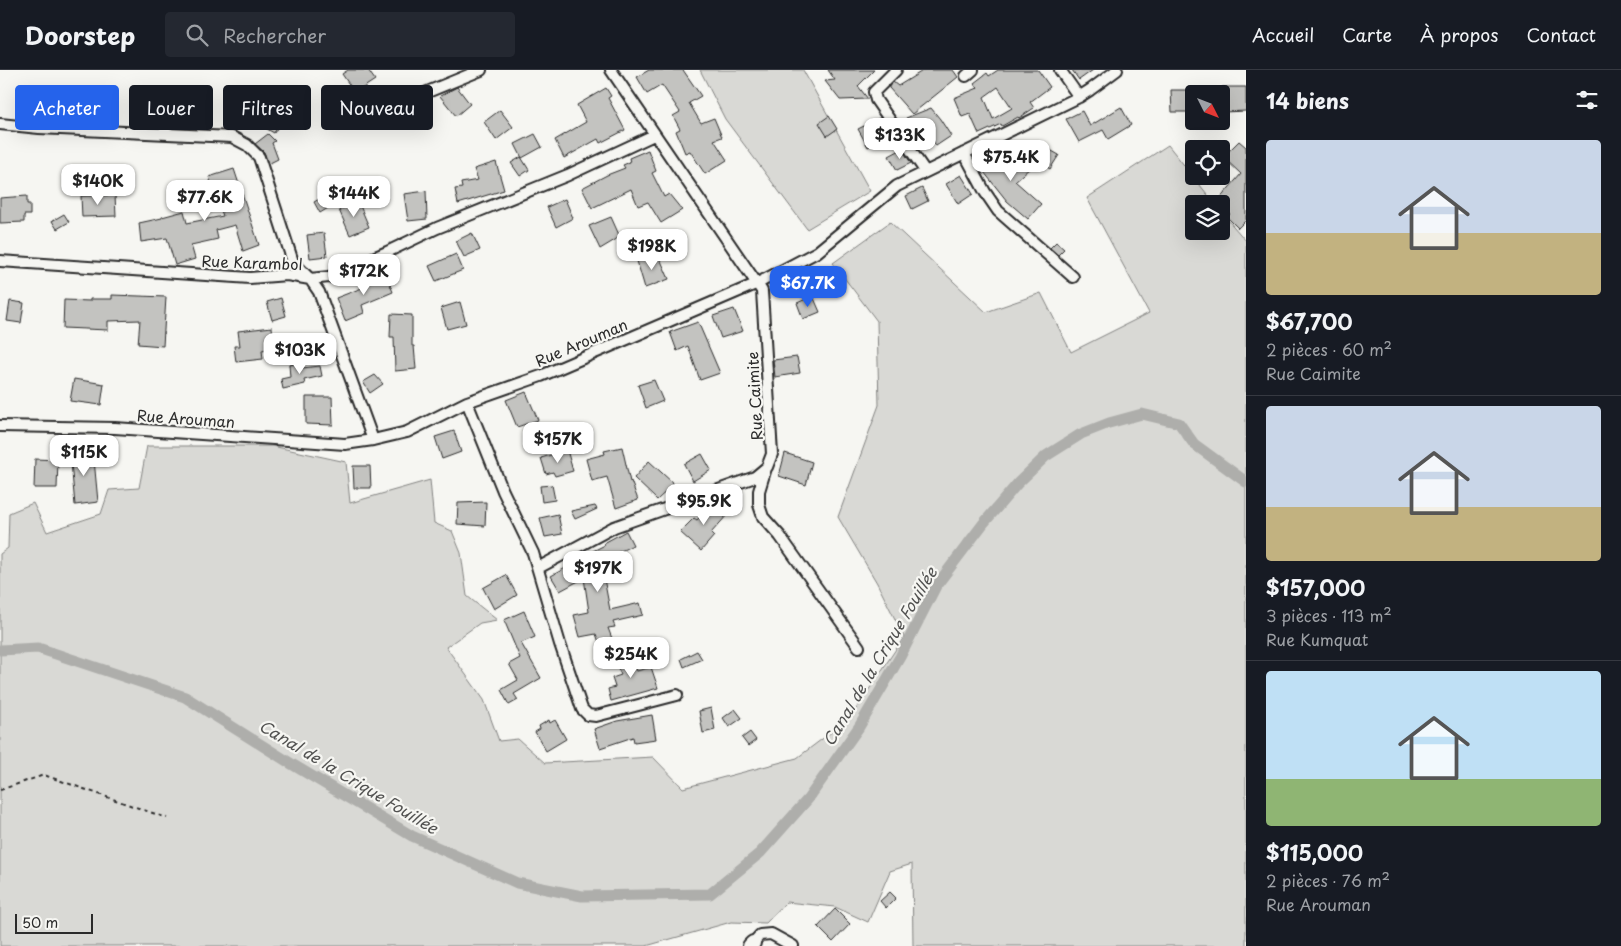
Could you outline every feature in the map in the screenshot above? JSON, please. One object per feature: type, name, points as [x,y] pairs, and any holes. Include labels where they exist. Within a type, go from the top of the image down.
[{"type":"street","points":[[433,90],[480,70]]},
{"type":"street","points":[[611,70],[654,135],[758,283]]},
{"type":"street","points":[[896,70],[874,92],[876,100],[924,171]]},
{"type":"street","points":[[1060,70],[1079,97]]},
{"type":"street","name":"Rue Arouman","points":[[0,426],[115,428],[345,444],[407,432],[467,402],[541,376],[758,283],[816,252],[897,186],[924,171],[1079,97],[1117,70]]},
{"type":"street","points":[[0,124],[38,128],[232,137],[247,145],[258,157],[293,262],[310,279],[319,292],[373,440]]},
{"type":"street","name":"Rue Karambol","points":[[0,261],[250,278],[287,275],[310,279],[329,276],[388,252],[437,228],[568,176],[654,135]]},
{"type":"street","points":[[964,153],[985,192],[998,211],[1073,277]]},
{"type":"street","name":"Rue Caimite","points":[[758,283],[764,299],[772,454],[759,491],[759,505],[763,517],[780,536],[859,647]]},
{"type":"street","points":[[467,402],[499,482],[538,568],[566,663],[582,709],[588,715],[596,716],[677,695]]},
{"type":"street","points":[[538,568],[614,528],[755,476],[767,467]]},
{"type":"street","points":[[751,944],[760,935],[771,934],[793,946]]},
{"type":"path","points":[[0,790],[44,775],[167,818]]},
{"type":"shaded area","points":[[700,70],[803,70],[870,191],[807,229],[725,119]]},
{"type":"shaded area","points":[[1168,145],[1185,166],[1185,185],[1200,185],[1208,195],[1185,195],[1185,240],[1230,240],[1230,222],[1246,241],[1246,946],[913,946],[912,864],[890,871],[868,922],[835,907],[786,902],[766,923],[731,922],[646,946],[0,946],[0,554],[8,548],[9,513],[33,503],[47,532],[101,514],[109,490],[139,488],[147,446],[272,446],[346,462],[350,503],[430,480],[434,523],[452,531],[461,553],[467,596],[497,620],[480,623],[446,647],[484,700],[499,741],[518,739],[545,763],[653,757],[683,788],[797,758],[850,718],[904,637],[877,583],[838,517],[879,405],[877,321],[833,263],[890,222],[986,312],[1041,293],[1071,352],[1149,313],[1087,198]]},
{"type":"building","points":[[348,70],[368,70],[375,80],[367,85],[350,85],[342,74]]},
{"type":"building","points":[[649,70],[683,70],[701,96],[689,103],[701,123],[714,118],[722,137],[714,140],[727,160],[705,174],[690,151],[685,153],[676,131],[680,129],[673,116],[680,112],[662,85],[647,94],[637,77]]},
{"type":"building","points":[[828,70],[874,70],[858,86],[868,99],[840,100],[825,81],[835,80]]},
{"type":"building","points":[[924,70],[953,70],[958,77],[912,114],[889,86],[893,82],[898,86]]},
{"type":"building","points":[[998,70],[1038,70],[1050,87],[1030,102],[1034,108],[1019,118],[979,134],[970,114],[962,117],[954,98],[978,88],[974,83],[987,73],[989,76]],"holes":[[[998,87],[1012,108],[993,119],[984,97]]]},
{"type":"building","points":[[1072,70],[1093,70],[1079,80]]},
{"type":"building","points":[[457,87],[470,104],[456,116],[440,96]]},
{"type":"building","points":[[1230,87],[1246,87],[1246,111],[1230,112]]},
{"type":"building","points":[[606,88],[611,96],[608,98],[625,130],[600,143],[598,139],[564,158],[555,140],[586,122],[577,105]]},
{"type":"building","points":[[1171,90],[1185,90],[1185,112],[1172,112]]},
{"type":"building","points":[[1121,107],[1131,125],[1108,139],[1103,130],[1079,142],[1066,119],[1082,111],[1090,126]]},
{"type":"building","points":[[931,108],[951,136],[936,146],[920,119],[912,126],[906,118]]},
{"type":"building","points":[[500,110],[513,127],[496,140],[484,122]]},
{"type":"building","points":[[829,116],[837,129],[827,136],[819,123]]},
{"type":"building","points":[[880,118],[889,136],[868,147],[858,129]]},
{"type":"building","points":[[268,134],[275,141],[272,143],[278,159],[268,164],[264,152],[255,144]]},
{"type":"building","points":[[535,134],[542,147],[522,158],[515,144]]},
{"type":"building","points":[[1239,141],[1246,147],[1246,220],[1238,228],[1230,220],[1230,195],[1223,195],[1241,174],[1230,164],[1230,150]]},
{"type":"building","points":[[1043,146],[1059,155],[1050,169],[1033,158]]},
{"type":"building","points":[[902,149],[911,163],[897,170],[889,156]]},
{"type":"building","points":[[648,150],[656,171],[652,173],[664,197],[669,194],[682,210],[661,223],[648,202],[638,206],[631,189],[592,208],[582,188],[625,168],[623,165],[630,162],[629,158]]},
{"type":"building","points":[[1013,150],[1030,168],[1015,181],[1041,204],[1028,219],[1007,201],[980,167],[994,155],[1001,162]]},
{"type":"building","points":[[521,157],[529,170],[520,176],[511,163]]},
{"type":"building","points":[[496,162],[504,190],[458,204],[455,189],[462,188],[461,183],[478,180],[474,169]]},
{"type":"building","points":[[234,169],[259,245],[243,251],[235,225],[216,230],[218,239],[191,245],[195,259],[175,265],[167,238],[141,242],[139,223],[184,211],[187,223],[223,216],[209,177]]},
{"type":"building","points":[[961,175],[973,194],[958,204],[946,184]]},
{"type":"building","points":[[922,188],[928,201],[912,209],[906,196]]},
{"type":"building","points":[[426,191],[427,219],[408,221],[404,194]]},
{"type":"building","points":[[331,192],[338,202],[320,213],[314,202]]},
{"type":"building","points":[[115,195],[116,216],[82,217],[81,196]]},
{"type":"building","points":[[27,196],[27,204],[30,204],[30,215],[24,215],[24,222],[0,223],[0,198]]},
{"type":"building","points":[[565,199],[573,218],[556,227],[547,207]]},
{"type":"building","points":[[358,201],[369,227],[350,235],[339,210]]},
{"type":"building","points":[[64,214],[69,222],[57,229],[52,221]]},
{"type":"building","points":[[611,217],[620,237],[600,249],[589,226]]},
{"type":"building","points":[[324,233],[327,256],[310,258],[307,235]]},
{"type":"building","points":[[472,233],[480,250],[464,257],[456,241]]},
{"type":"building","points":[[1056,242],[1064,249],[1058,255],[1050,248]]},
{"type":"building","points":[[456,254],[463,270],[436,281],[429,266]]},
{"type":"building","points":[[658,254],[669,279],[645,288],[637,261]]},
{"type":"building","points":[[385,272],[393,292],[362,305],[364,313],[345,321],[336,298],[367,286],[365,281]]},
{"type":"building","points":[[112,295],[166,297],[163,346],[138,344],[140,320],[108,321],[108,330],[63,328],[64,300],[90,301],[90,299],[112,299]]},
{"type":"building","points":[[813,296],[820,312],[803,319],[797,303]]},
{"type":"building","points":[[281,298],[286,316],[272,320],[267,302]]},
{"type":"building","points":[[10,301],[24,303],[21,323],[7,321]]},
{"type":"building","points":[[460,302],[466,324],[447,329],[441,308]]},
{"type":"building","points":[[734,309],[743,331],[721,338],[713,316]]},
{"type":"building","points":[[391,314],[412,315],[412,346],[414,346],[416,369],[395,371],[394,337],[390,337]]},
{"type":"building","points":[[698,322],[720,373],[700,380],[688,346],[677,351],[670,332]]},
{"type":"building","points":[[272,327],[274,348],[262,350],[263,359],[236,362],[234,346],[240,346],[238,331]]},
{"type":"building","points":[[797,357],[800,373],[775,377],[773,360]]},
{"type":"building","points":[[301,363],[302,368],[320,366],[322,376],[304,380],[305,384],[283,389],[281,379],[290,377],[289,365]]},
{"type":"building","points":[[375,375],[383,384],[370,393],[363,382]]},
{"type":"building","points":[[74,379],[104,384],[101,405],[70,401]]},
{"type":"building","points":[[654,380],[663,401],[646,408],[638,385]]},
{"type":"building","points":[[526,392],[538,420],[517,427],[506,400]]},
{"type":"building","points":[[306,397],[332,397],[333,425],[306,424]]},
{"type":"building","points":[[454,431],[461,452],[442,459],[435,437]]},
{"type":"building","points":[[96,442],[104,442],[104,454],[96,454]]},
{"type":"building","points":[[622,447],[630,482],[638,500],[616,508],[607,477],[592,481],[586,459],[605,454],[604,451]]},
{"type":"building","points":[[93,449],[98,502],[75,505],[70,452]]},
{"type":"building","points":[[567,450],[573,471],[555,476],[553,472],[546,474],[541,458]]},
{"type":"building","points":[[785,453],[812,462],[806,485],[779,476]]},
{"type":"building","points":[[702,454],[711,470],[693,481],[684,464]]},
{"type":"building","points":[[35,459],[58,460],[57,488],[34,488]]},
{"type":"building","points":[[649,461],[674,484],[657,500],[634,478]]},
{"type":"building","points":[[353,466],[370,466],[371,488],[354,488]]},
{"type":"building","points":[[552,485],[555,500],[542,502],[540,486]]},
{"type":"building","points":[[713,501],[728,514],[711,533],[714,536],[701,551],[680,532],[694,518],[697,520]]},
{"type":"building","points":[[486,502],[485,526],[457,524],[458,503]]},
{"type":"building","points":[[595,506],[597,509],[575,519],[571,511]]},
{"type":"building","points":[[558,514],[562,534],[545,537],[540,518]]},
{"type":"building","points":[[626,531],[633,545],[605,559],[601,563],[610,610],[640,603],[643,615],[613,622],[615,627],[608,628],[616,649],[603,653],[596,634],[580,637],[574,615],[589,612],[584,578],[560,591],[551,576]]},
{"type":"building","points":[[506,575],[517,595],[494,609],[483,588]]},
{"type":"building","points":[[524,611],[535,637],[521,643],[541,678],[514,694],[518,700],[509,705],[501,690],[518,680],[509,664],[520,658],[504,620]]},
{"type":"building","points":[[628,651],[637,671],[651,667],[658,688],[611,701],[608,689],[615,687],[612,678],[621,675],[613,657]]},
{"type":"building","points":[[697,651],[702,659],[684,667],[681,659]]},
{"type":"building","points":[[711,708],[715,730],[703,733],[699,711]]},
{"type":"building","points":[[735,709],[742,718],[729,727],[723,718]]},
{"type":"building","points":[[652,715],[656,739],[634,742],[633,737],[600,748],[594,729],[617,721]]},
{"type":"building","points":[[549,720],[550,723],[555,720],[566,739],[546,751],[535,732],[540,729],[539,726]]},
{"type":"building","points":[[750,732],[756,740],[748,746],[742,738]]},
{"type":"building","points":[[890,892],[896,898],[886,908],[880,901]]},
{"type":"building","points":[[835,909],[850,924],[833,942],[818,927]]},
{"type":"waterway","name":"Canal de la Crique Fouillée","points":[[0,650],[38,648],[185,697],[412,836],[517,883],[582,896],[710,894],[760,853],[808,799],[859,727],[900,657],[936,586],[983,524],[1018,483],[1046,456],[1081,434],[1109,423],[1142,414],[1179,423],[1194,444],[1246,482]]}]
